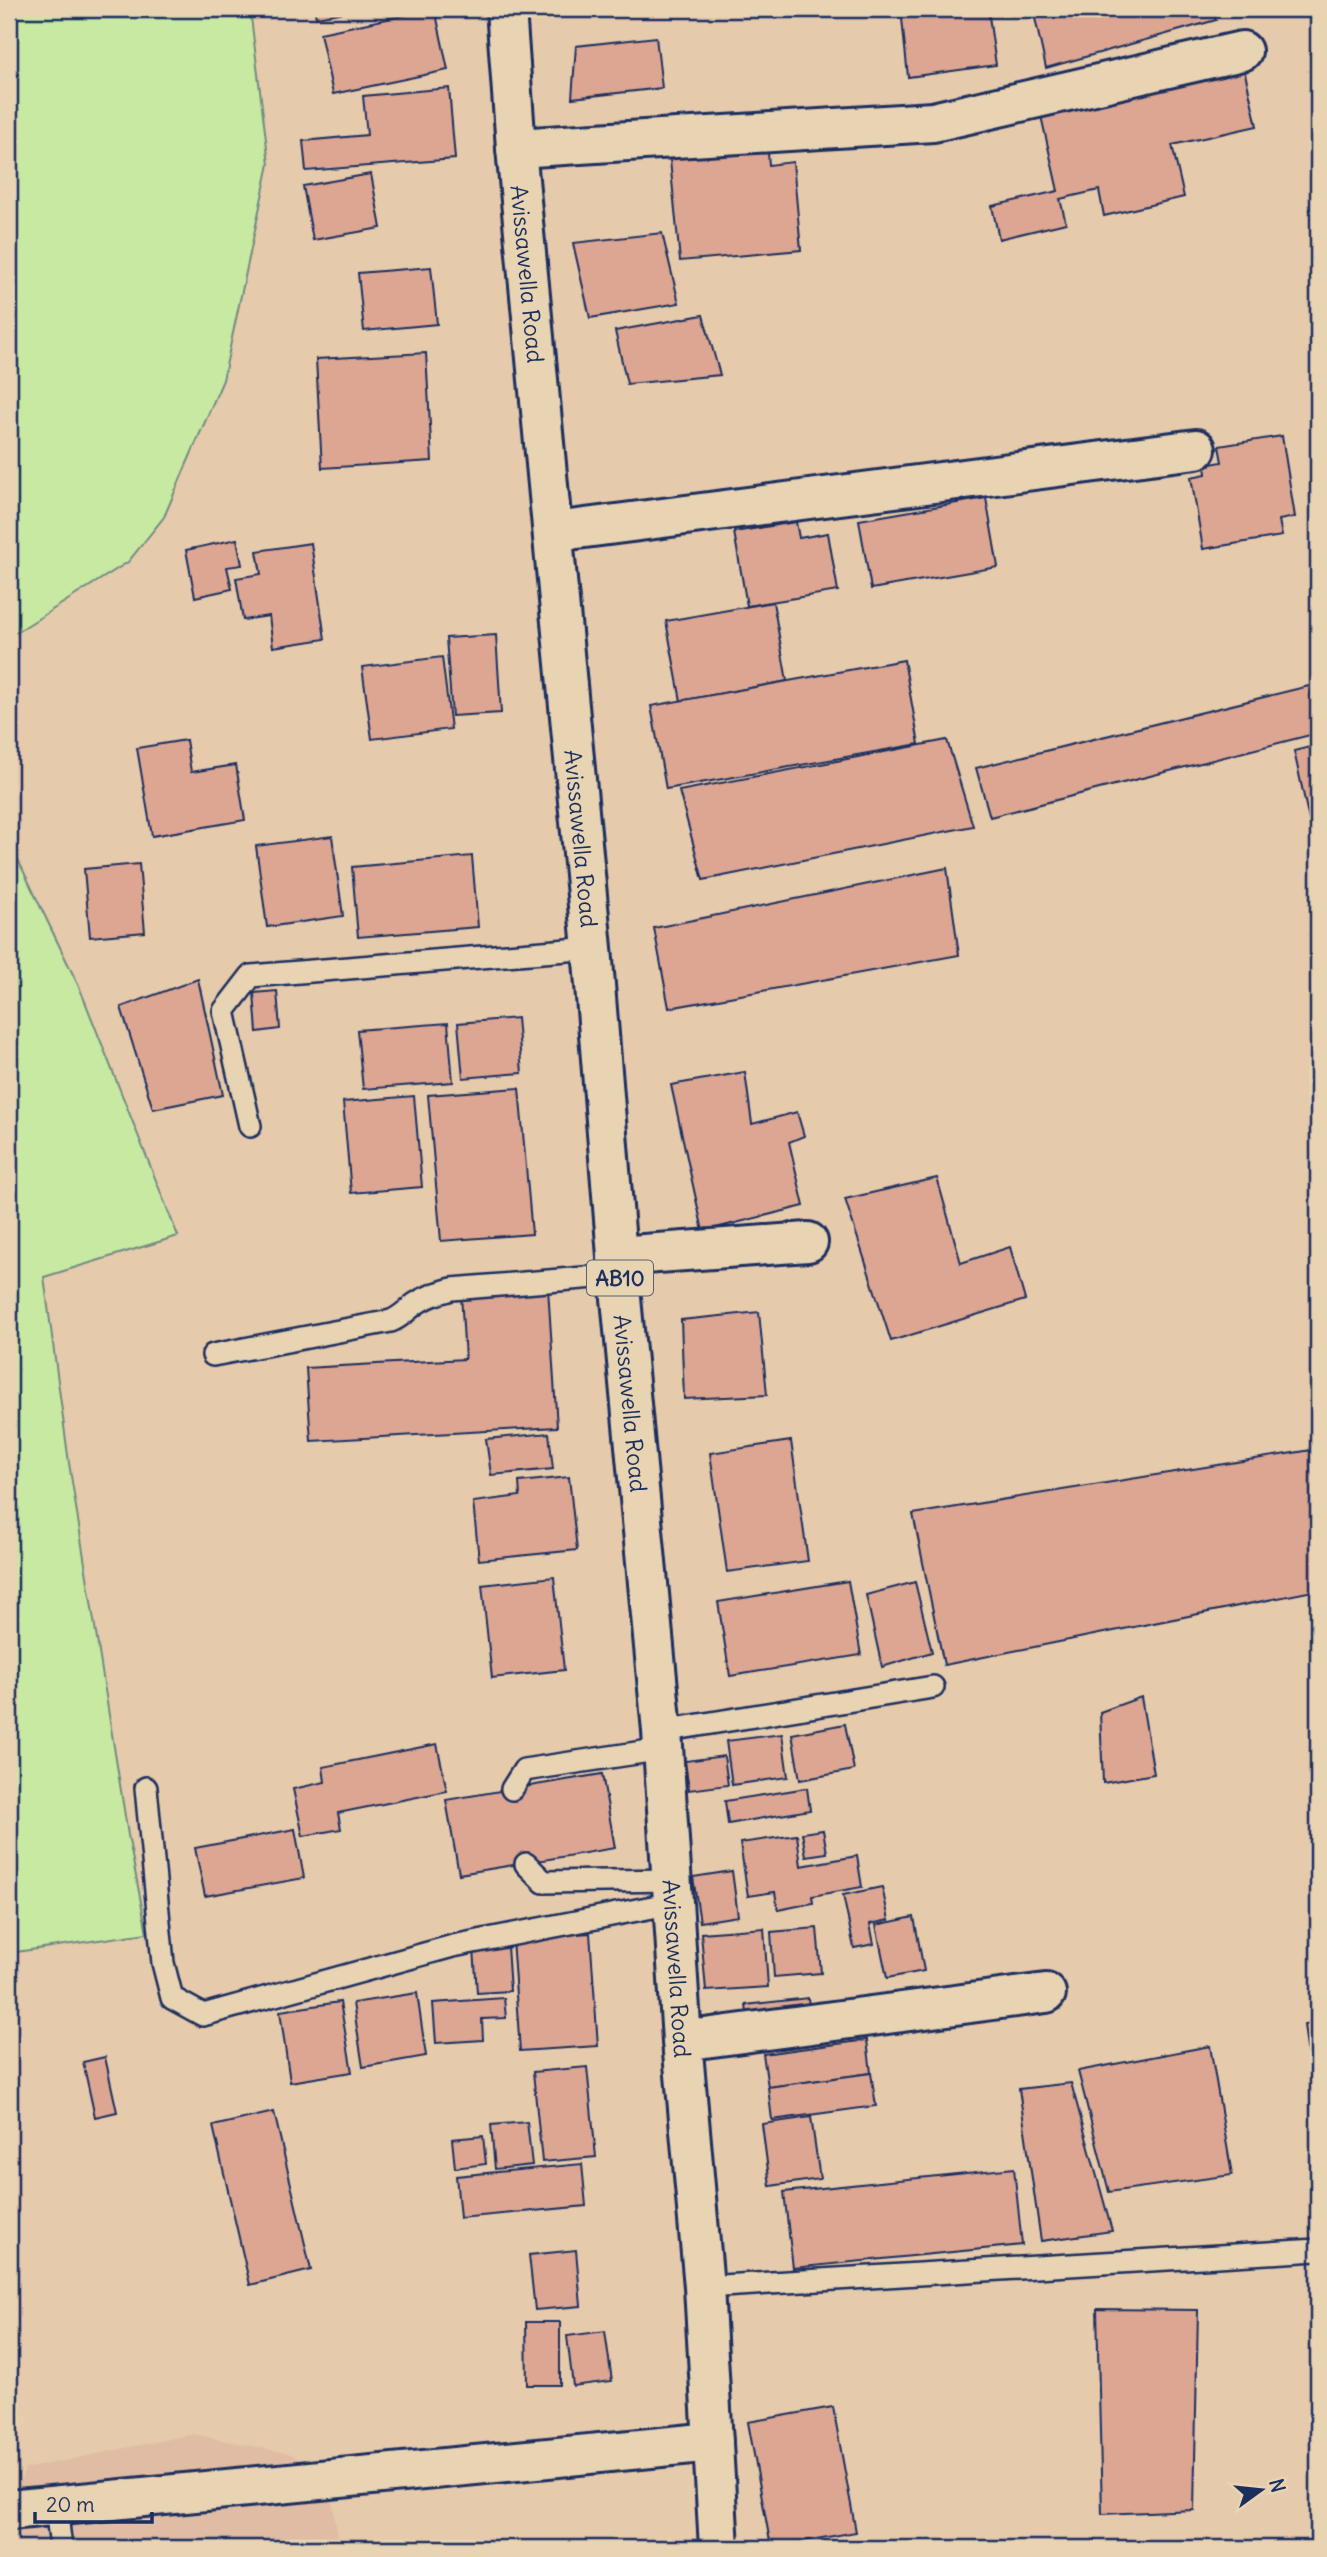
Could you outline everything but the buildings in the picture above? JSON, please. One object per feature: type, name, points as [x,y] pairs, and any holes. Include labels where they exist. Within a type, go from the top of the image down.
[{"type":"street","name":"Avissawella Road","points":[[506,9],[516,148],[593,948],[618,1265],[663,1740],[682,2041],[704,2287],[719,2548]]},
{"type":"street","points":[[516,148],[933,122],[1242,51]]},
{"type":"street","points":[[554,532],[1196,449]]},
{"type":"street","points":[[618,1265],[808,1242]]},
{"type":"street","points":[[682,2041],[1046,1993]]},
{"type":"street","points":[[9,2510],[713,2442]]},
{"type":"lane","points":[[250,1126],[224,1012],[251,976],[593,948]]},
{"type":"lane","points":[[213,1355],[391,1321],[401,1317],[431,1294],[452,1289],[618,1265]]},
{"type":"lane","points":[[512,1789],[524,1770],[933,1687]]},
{"type":"lane","points":[[146,1788],[163,1963],[172,1998],[203,2015],[453,1946],[673,1892]]},
{"type":"lane","points":[[526,1864],[544,1882],[673,1892]]},
{"type":"lane","points":[[704,2287],[1318,2250]]},
{"type":"lane","points":[[56,2507],[61,2548]]},
{"type":"shaded area","points":[[193,2434],[291,2454],[329,2480],[339,2548],[17,2548],[10,2508],[25,2469]]},
{"type":"green space","points":[[9,9],[250,9],[269,164],[223,380],[164,517],[128,562],[9,637]]},
{"type":"green space","points":[[9,841],[80,989],[178,1236],[44,1277],[69,1463],[128,1835],[147,1933],[9,1953]]}]
